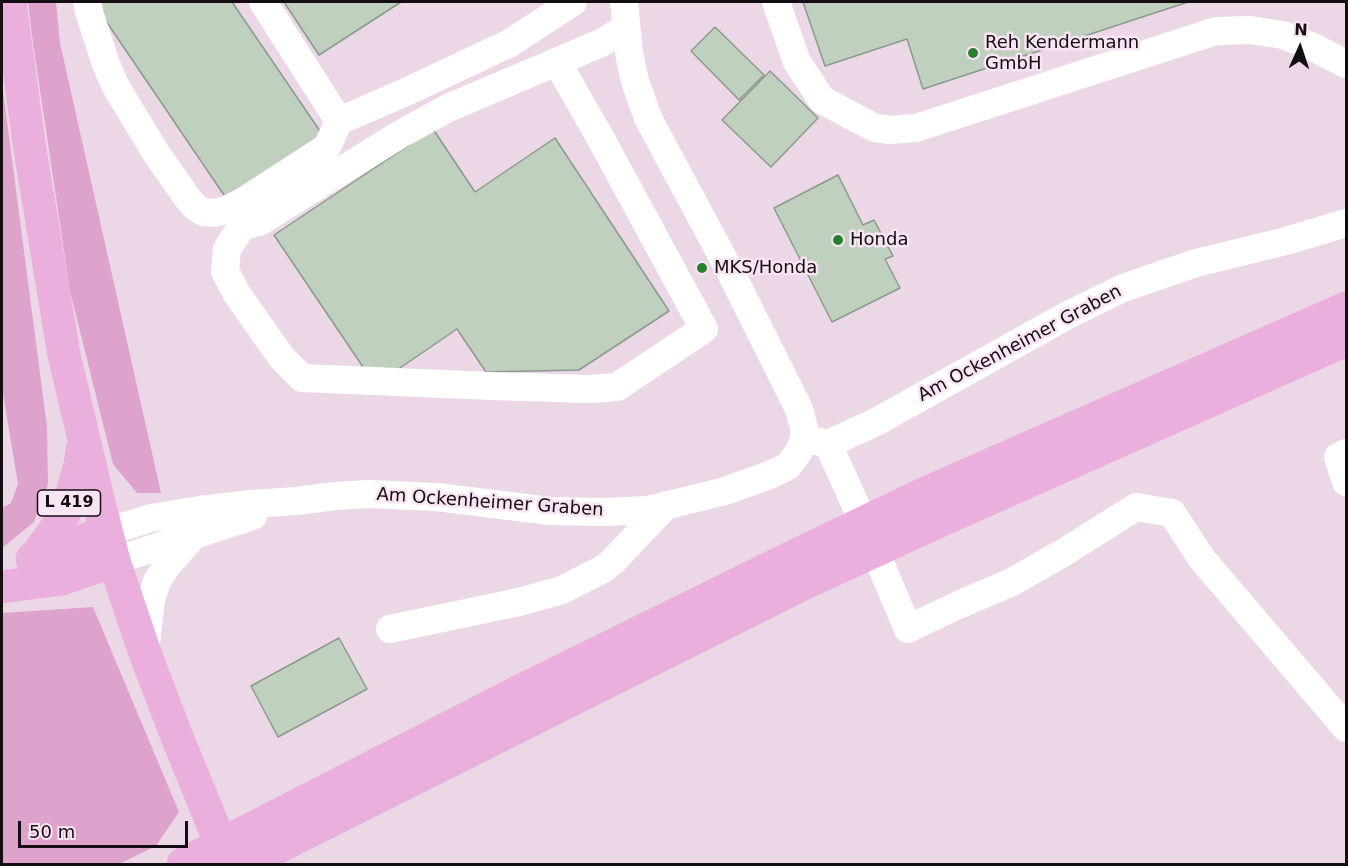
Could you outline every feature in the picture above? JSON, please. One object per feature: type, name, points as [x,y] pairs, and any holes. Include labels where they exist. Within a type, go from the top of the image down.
[{"type":"main road","name":"L 419","points":[[10,2],[28,138],[64,355],[110,547],[145,653],[229,864]]},
{"type":"main road","points":[[183,864],[280,830],[520,691],[798,570],[1347,308]]},
{"type":"main road","points":[[937,505],[1347,340]]},
{"type":"main road","name":"L 419","points":[[34,558],[64,515],[74,490],[84,440]]},
{"type":"main road","name":"L 419","points":[[2,576],[34,558],[110,547]]},
{"type":"main road","points":[[2,587],[62,579],[110,547]]},
{"type":"main road","points":[[248,864],[280,830]]},
{"type":"street","points":[[87,2],[106,64],[156,153],[195,207],[202,212],[214,213],[244,201],[327,147],[339,121],[510,43],[573,2]]},
{"type":"street","points":[[262,2],[339,121]]},
{"type":"street","points":[[776,2],[797,62],[822,100],[875,129],[916,128],[1216,31],[1250,30],[1283,35],[1347,64]]},
{"type":"street","points":[[557,62],[704,328],[617,387],[557,388],[302,378],[282,358],[237,294],[225,272],[227,249],[242,226],[259,222],[399,135],[448,108],[601,43],[625,15]]},
{"type":"street","points":[[625,15],[628,53],[648,118],[731,273],[799,409],[804,428],[816,441],[852,497],[908,629],[1012,582],[1136,507],[1172,513],[1202,559],[1347,728]]},
{"type":"street","name":"Am Ockenheimer Graben","points":[[110,547],[152,518],[251,504],[335,496],[437,496],[550,511],[603,512],[648,510],[725,491],[780,471],[788,466],[802,446],[876,422],[1066,316],[1123,288],[1196,263],[1347,224]]},
{"type":"street","points":[[1347,453],[1338,458],[1347,482]]},
{"type":"street","name":"Am Ockenheimer Graben","points":[[110,547],[193,536],[297,501]]},
{"type":"street","points":[[390,629],[519,602],[562,590],[612,562],[666,506]]},
{"type":"street","points":[[145,653],[151,600],[157,581],[193,536]]},
{"type":"shaded area","points":[[28,2],[56,2],[60,43],[161,493],[137,493],[113,464],[70,291]]},
{"type":"shaded area","points":[[2,83],[47,427],[48,484],[34,522],[2,548],[2,508],[11,503],[18,484],[2,388]]},
{"type":"shaded area","points":[[93,607],[179,812],[156,846],[119,864],[2,864],[2,613]]},
{"type":"building","points":[[93,2],[232,2],[322,134],[226,198]]},
{"type":"building","points":[[284,2],[401,2],[319,55]]},
{"type":"building","name":"Reh Kendermann GmbH","points":[[803,2],[1188,2],[923,89],[907,39],[825,66]]},
{"type":"building","points":[[715,27],[764,75],[739,100],[691,51]]},
{"type":"building","points":[[770,71],[818,118],[771,167],[722,120]]},
{"type":"building","points":[[433,129],[475,192],[555,138],[669,311],[579,370],[486,372],[457,329],[397,370],[365,370],[274,235]]},
{"type":"building","name":"Honda","points":[[838,175],[863,225],[874,220],[893,256],[885,259],[900,288],[832,322],[774,208]]},
{"type":"building","points":[[339,638],[367,689],[278,737],[251,686]]},
{"type":"place","name":"Reh Kendermann GmbH","points":[[973,53]]},
{"type":"place","name":"Honda","points":[[838,240]]},
{"type":"place","name":"MKS/Honda","points":[[702,268]]}]
